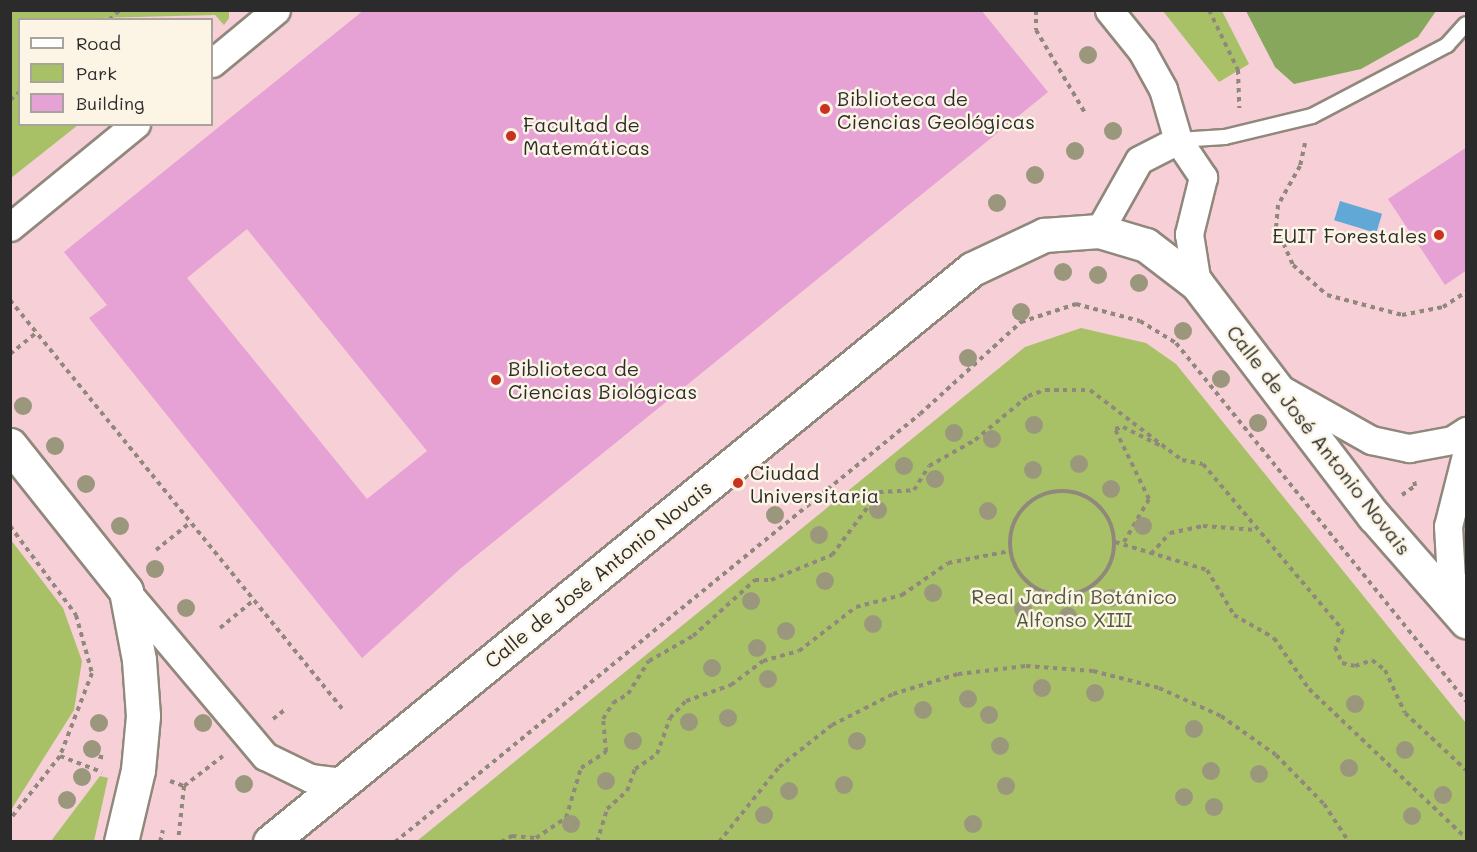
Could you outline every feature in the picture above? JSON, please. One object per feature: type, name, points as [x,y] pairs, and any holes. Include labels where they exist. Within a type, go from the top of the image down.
[{"type":"street","points":[[213,62],[276,10]]},
{"type":"street","name":"Calle de José Antonio Novais","points":[[1108,10],[1163,89],[1178,140],[1203,177],[1189,234],[1197,284]]},
{"type":"street","points":[[10,227],[134,126]]},
{"type":"street","points":[[1099,231],[1139,160],[1178,140]]},
{"type":"street","name":"Calle de José Antonio Novais","points":[[270,842],[972,269],[1044,235],[1099,231],[1146,245],[1197,284],[1282,390],[1374,516],[1467,621]]},
{"type":"street","points":[[1282,390],[1371,440],[1409,448],[1452,440],[1467,431]]},
{"type":"street","points":[[10,445],[126,591],[265,756],[310,778],[342,782]]},
{"type":"street","points":[[1467,455],[1448,526],[1451,578],[1467,609]]},
{"type":"street","points":[[122,842],[138,770],[143,716],[139,660],[126,591]]},
{"type":"lane","points":[[1178,140],[1239,133],[1327,109],[1447,45],[1467,24]]},
{"type":"path","points":[[1036,10],[1036,30],[1085,113]]},
{"type":"path","points":[[1209,10],[1238,70],[1239,133]]},
{"type":"path","points":[[1305,142],[1300,166],[1278,205],[1276,228],[1293,265],[1327,295],[1402,315],[1443,307],[1467,292]]},
{"type":"path","points":[[10,300],[344,711]]},
{"type":"path","points":[[395,842],[920,414],[1021,322],[1076,304],[1140,321],[1176,343],[1467,701]]},
{"type":"path","points":[[10,354],[37,332]]},
{"type":"path","points":[[501,842],[512,836],[536,838],[566,818],[581,768],[606,752],[603,719],[613,703],[628,694],[649,661],[693,636],[755,580],[771,580],[832,555],[879,492],[914,490],[929,466],[975,440],[1028,396],[1090,390],[1182,460],[1203,464],[1343,630],[1335,647],[1342,663],[1355,666],[1372,660],[1385,670],[1404,713],[1467,770]]},
{"type":"path","points":[[1124,542],[1149,499],[1115,429],[1124,427],[1169,449]]},
{"type":"path","points":[[1398,498],[1415,486],[1413,470]]},
{"type":"path","points":[[1058,490],[1093,500],[1105,513],[1115,542],[1100,579],[1071,594],[1054,595],[1025,580],[1010,551],[1015,519],[1026,505],[1058,490]]},
{"type":"path","points":[[156,550],[190,522]]},
{"type":"path","points":[[10,526],[57,585],[88,645],[92,673],[60,756],[10,819]]},
{"type":"path","points":[[1151,555],[1170,533],[1203,526],[1257,530]]},
{"type":"path","points":[[1115,542],[1124,542],[1151,555],[1207,570],[1234,615],[1274,638],[1309,688],[1467,838]]},
{"type":"path","points":[[597,842],[607,809],[627,791],[635,769],[657,754],[670,718],[686,701],[731,685],[763,661],[798,651],[856,607],[902,596],[948,563],[1010,551]]},
{"type":"path","points":[[220,628],[254,600]]},
{"type":"path","points":[[719,842],[779,767],[832,725],[893,694],[958,674],[1026,666],[1093,671],[1159,687],[1221,716],[1276,755],[1324,804],[1349,842]]},
{"type":"path","points":[[90,754],[111,760]]},
{"type":"path","points":[[60,756],[108,775]]},
{"type":"path","points":[[178,842],[184,786],[224,756]]},
{"type":"path","points":[[165,779],[184,786]]},
{"type":"shaded area","name":"Ciudad Universitaria","points":[[11,11],[1466,11],[1466,841],[11,841]]},
{"type":"green space","points":[[11,10],[229,10],[229,18],[224,25],[215,15],[18,18],[18,126],[77,126],[11,178]]},
{"type":"green space","points":[[1163,11],[1222,11],[1249,64],[1219,82]]},
{"type":"green space","points":[[1246,11],[1436,11],[1418,37],[1361,69],[1294,84],[1275,67]]},
{"type":"green space","name":"Real Jardín Botánico Alfonso XIII","points":[[1081,328],[1146,343],[1176,364],[1466,723],[1466,841],[417,841],[1025,347]]},
{"type":"green space","points":[[11,540],[63,608],[82,661],[74,710],[11,810]]},
{"type":"green space","points":[[100,776],[108,778],[94,841],[51,841]]},
{"type":"water","points":[[1340,201],[1382,214],[1376,233],[1334,220]]},
{"type":"building","points":[[364,10],[981,10],[1048,92],[460,569],[362,658],[89,318],[107,305],[64,252]],"holes":[[[247,229],[427,451],[367,499],[187,278]]]},
{"type":"building","name":"EUIT Forestales","points":[[1467,147],[1467,270],[1445,285],[1388,199]]},
{"type":"place","name":"Biblioteca de Ciencias Geológicas","points":[[825,109]]},
{"type":"place","name":"Facultad de Matemáticas","points":[[511,136]]},
{"type":"place","name":"EUIT Forestales","points":[[1439,235]]},
{"type":"place","name":"Biblioteca de Ciencias Biológicas","points":[[496,380]]},
{"type":"place","name":"Ciudad Universitaria","points":[[738,483]]}]
